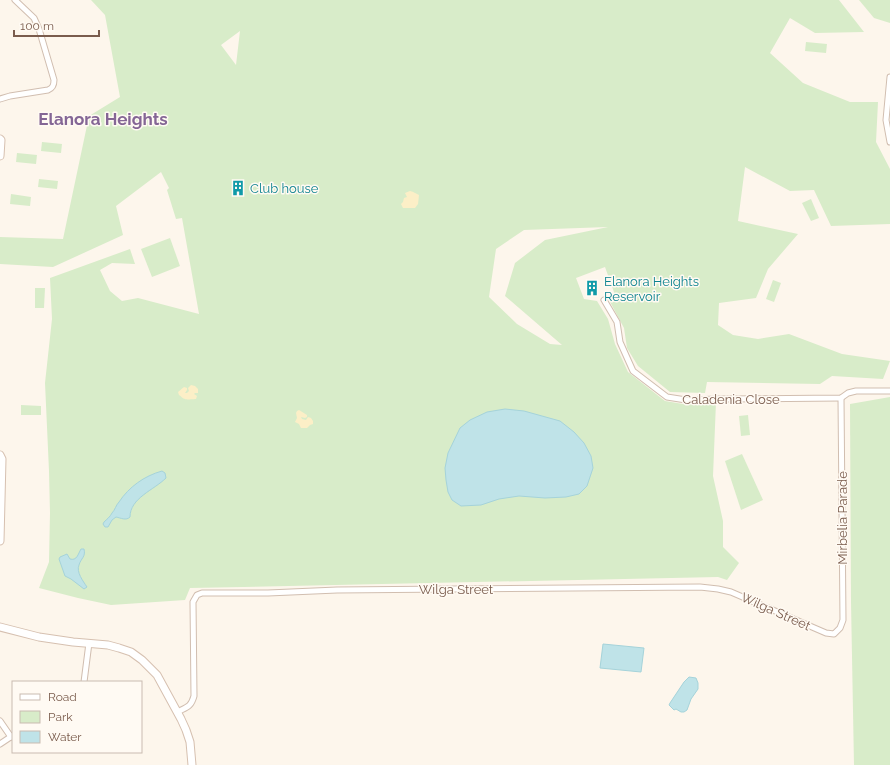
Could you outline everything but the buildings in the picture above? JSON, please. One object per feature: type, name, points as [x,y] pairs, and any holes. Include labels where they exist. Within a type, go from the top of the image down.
[{"type":"main road","points":[[0,138],[0,156]]},
{"type":"main road","points":[[0,455],[2,459],[0,540]]},
{"type":"main road","points":[[0,627],[39,637],[108,645],[131,652],[142,660],[157,675],[177,712],[190,742],[192,765]]},
{"type":"street","points":[[0,99],[48,90],[51,89],[54,83],[39,29],[34,18],[15,0]]},
{"type":"street","points":[[890,77],[886,120],[890,142]]},
{"type":"street","name":"Caladenia Close","points":[[604,300],[617,322],[620,342],[633,371],[667,397],[686,400],[720,398],[841,398],[848,393],[856,391],[890,391]]},
{"type":"street","name":"Mirbelia Parade","points":[[834,634],[840,628],[843,620],[841,398]]},
{"type":"street","name":"Wilga Street","points":[[177,712],[187,707],[192,702],[194,696],[193,602],[197,595],[202,593],[345,590],[700,587],[731,592],[826,633],[834,634]]},
{"type":"street","points":[[84,681],[89,643]]},
{"type":"street","points":[[0,721],[12,736],[0,744]]},
{"type":"green space","points":[[91,0],[839,0],[864,32],[815,33],[790,18],[770,53],[803,83],[850,102],[878,102],[876,142],[890,169],[890,224],[831,226],[814,190],[790,191],[745,167],[738,221],[798,234],[768,269],[756,298],[719,303],[718,325],[733,335],[758,339],[789,334],[842,354],[890,361],[883,379],[832,376],[820,384],[707,382],[705,393],[670,392],[638,366],[627,348],[624,328],[608,298],[615,295],[605,267],[576,278],[584,299],[597,301],[608,319],[615,344],[628,372],[665,401],[683,404],[716,402],[713,476],[723,521],[723,547],[739,563],[727,580],[718,577],[190,588],[185,600],[111,605],[39,588],[49,562],[50,513],[45,383],[52,319],[50,278],[130,249],[135,264],[112,263],[100,270],[110,291],[122,301],[138,298],[199,314],[182,218],[176,219],[167,190],[169,188],[161,172],[116,206],[123,235],[53,267],[0,264],[0,237],[63,239],[89,116],[120,97],[105,15]],"holes":[[[240,31],[236,65],[221,45]],[[608,227],[545,240],[515,263],[505,296],[562,345],[550,344],[517,324],[489,297],[496,249],[524,230]]]},
{"type":"green space","points":[[859,0],[890,0],[890,23],[874,18]]},
{"type":"green space","points":[[806,42],[827,44],[826,53],[805,51]]},
{"type":"green space","points":[[42,142],[62,144],[61,153],[41,151]]},
{"type":"green space","points":[[17,153],[37,155],[36,164],[16,162]]},
{"type":"green space","points":[[39,179],[58,181],[57,189],[38,187]]},
{"type":"green space","points":[[11,194],[31,197],[30,206],[10,204]]},
{"type":"green space","points":[[811,199],[819,218],[811,221],[802,203]]},
{"type":"green space","points":[[170,238],[180,266],[152,277],[141,249]]},
{"type":"green space","points":[[773,280],[781,283],[774,302],[766,299]]},
{"type":"green space","points":[[35,288],[45,288],[44,308],[35,308]]},
{"type":"green space","points":[[890,397],[890,765],[854,765],[850,404]]},
{"type":"green space","points":[[21,405],[41,406],[41,415],[21,415]]},
{"type":"green space","points":[[748,415],[750,435],[741,436],[739,416]]},
{"type":"green space","points":[[742,454],[763,500],[741,510],[725,461]]},
{"type":"sand","points":[[410,191],[419,195],[418,204],[415,208],[403,208],[401,204],[404,198],[407,197],[405,193]]},
{"type":"sand","points":[[191,385],[198,389],[198,393],[194,394],[197,396],[196,399],[184,399],[178,392],[184,387],[187,388],[185,393],[187,393],[189,391],[188,388]]},
{"type":"sand","points":[[299,410],[307,415],[305,418],[301,417],[302,419],[306,420],[308,417],[311,418],[313,424],[307,428],[301,428],[299,424],[295,422],[297,418],[296,413]]},
{"type":"water","points":[[505,409],[524,411],[560,421],[574,432],[584,443],[591,456],[593,468],[587,486],[579,494],[566,497],[545,498],[519,496],[499,499],[481,505],[461,506],[452,500],[448,492],[445,468],[448,453],[460,428],[470,420],[487,412]]},
{"type":"water","points":[[162,471],[165,473],[166,478],[138,499],[131,510],[130,517],[125,519],[116,517],[112,520],[108,527],[105,527],[103,524],[104,522],[127,492],[143,479]]},
{"type":"water","points":[[81,549],[84,549],[84,556],[79,565],[78,571],[87,587],[84,589],[65,576],[59,559],[67,554],[70,559],[74,559],[77,557]]},
{"type":"water","points":[[603,644],[644,648],[641,672],[600,668]]},
{"type":"water","points":[[689,677],[696,678],[698,689],[691,699],[687,710],[681,712],[676,709],[674,710],[669,705]]},
{"type":"place","name":"Club house","points":[[238,188]]},
{"type":"place","name":"Elanora Heights Reservoir","points":[[592,288]]},
{"type":"district","name":"Elanora Heights","points":[[103,119]]}]
